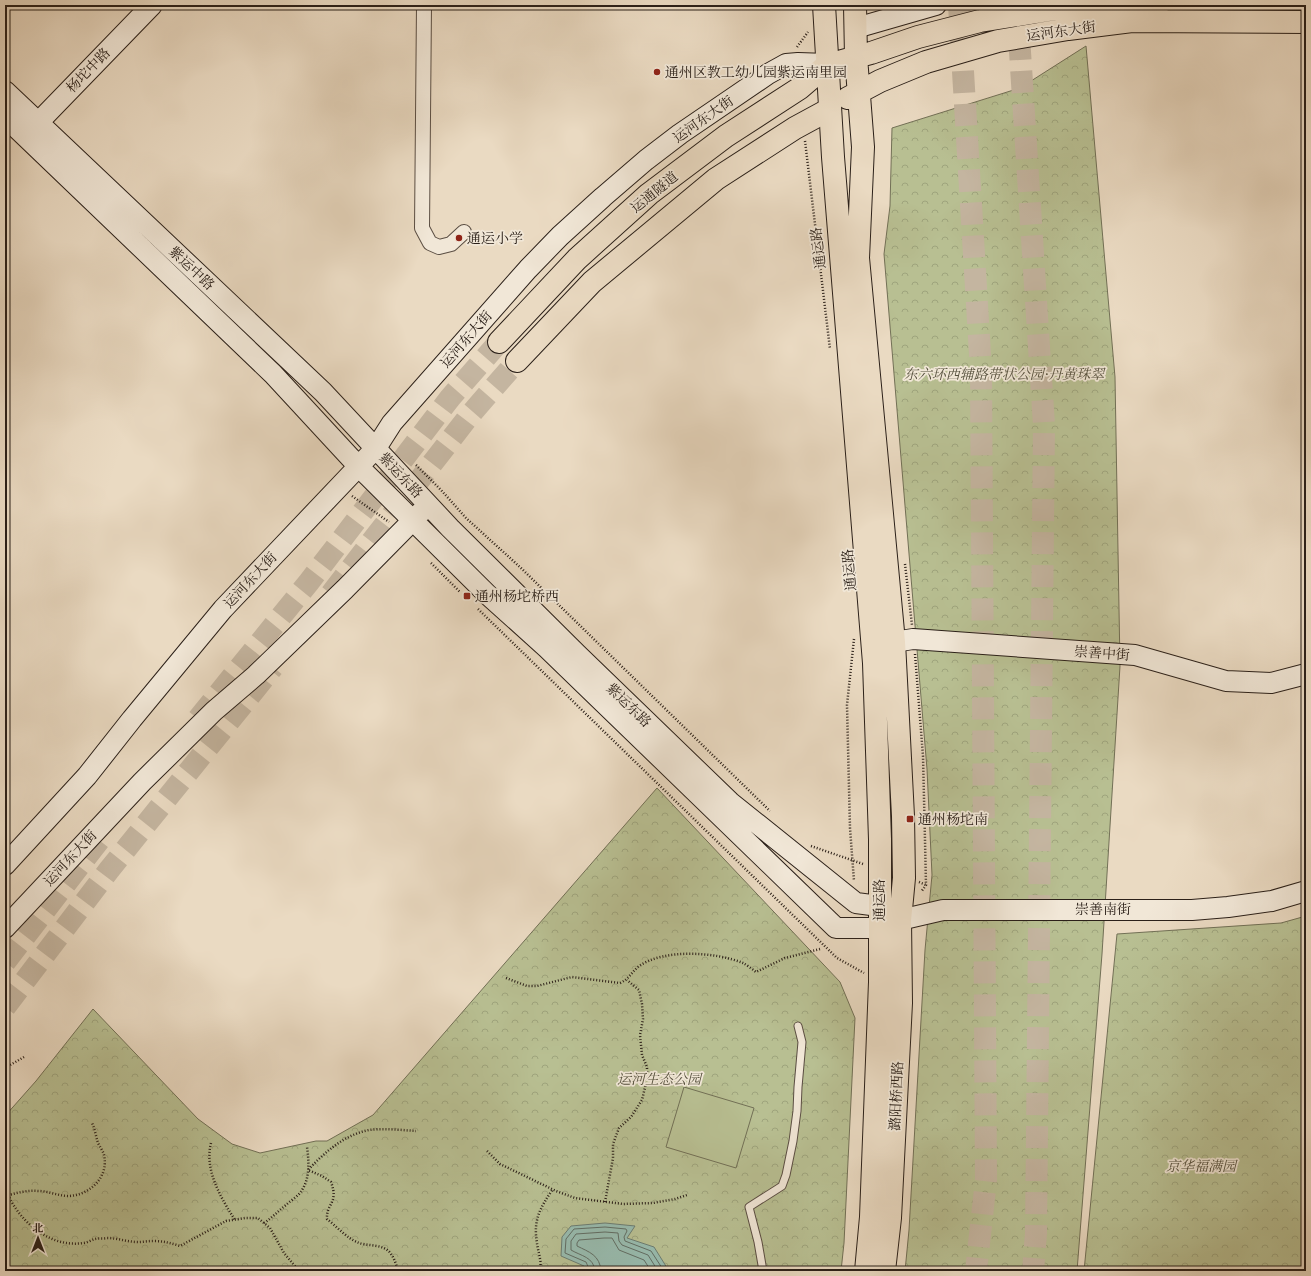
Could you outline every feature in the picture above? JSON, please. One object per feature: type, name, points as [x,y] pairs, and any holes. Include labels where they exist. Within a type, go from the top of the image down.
[{"type":"main road","name":"杨坨中路","points":[[23,123],[136,5]]},
{"type":"main road","name":"杨坨中路","points":[[23,123],[152,5]]},
{"type":"main road","name":"通运路","points":[[824,5],[830,109],[874,663],[879,928]]},
{"type":"main road","points":[[855,5],[856,28],[936,5]]},
{"type":"main road","name":"运河东大街","points":[[1033,5],[1055,9]]},
{"type":"main road","name":"运河东大街","points":[[5,865],[87,776],[223,609],[376,448],[392,423],[528,268],[560,236],[603,197],[680,134],[768,74],[786,64],[798,62],[828,64],[880,50],[918,37],[980,21],[1055,9],[1158,5]]},
{"type":"main road","name":"运河东大街","points":[[830,109],[859,91],[926,62],[991,43],[1068,29],[1132,21],[1306,22]]},
{"type":"main road","name":"通运路","points":[[856,28],[856,57],[862,147],[858,258],[904,640],[904,878],[900,920]]},
{"type":"main road","name":"运通隧道","points":[[499,342],[577,259],[649,194],[726,136],[800,88],[828,64]]},
{"type":"main road","name":"紫运中路","points":[[5,91],[23,123],[273,374],[359,466]]},
{"type":"main road","name":"运通隧道","points":[[517,361],[592,282],[716,179],[803,124],[830,109]]},
{"type":"main road","name":"紫运中路","points":[[23,123],[323,392],[376,448]]},
{"type":"main road","name":"紫运东路","points":[[376,448],[450,528],[571,649],[730,802],[856,903]]},
{"type":"main road","name":"紫运东路","points":[[359,466],[407,525],[547,648],[836,928],[879,928],[900,920]]},
{"type":"main road","name":"运河东大街","points":[[5,928],[142,782],[214,711],[256,675],[429,505]]},
{"type":"main road","name":"崇善中街","points":[[904,640],[1135,655],[1226,681],[1271,683],[1306,674]]},
{"type":"main road","name":"崇善南街","points":[[900,920],[942,910],[1192,910],[1272,901],[1306,891]]},
{"type":"main road","points":[[856,903],[879,906],[900,920]]},
{"type":"main road","name":"潞阳桥西路","points":[[884,1271],[890,1218],[901,1003],[900,920]]},
{"type":"main road","name":"潞阳桥西路","points":[[866,1271],[872,1217],[880,982],[879,928]]},
{"type":"street","points":[[424,5],[422,228],[430,243],[439,247],[451,244],[464,232]]},
{"type":"lane","points":[[763,1271],[758,1242],[749,1208],[782,1186],[786,1175],[794,1141],[797,1111],[802,1042],[798,1026]]},
{"type":"path","points":[[798,62],[796,48],[812,28]]},
{"type":"path","name":"通运路","points":[[803,124],[831,356]]},
{"type":"path","name":"紫运东路","points":[[414,464],[441,490],[466,518],[521,568],[772,814]]},
{"type":"path","points":[[339,486],[407,525]]},
{"type":"path","points":[[427,559],[466,598]]},
{"type":"path","points":[[905,561],[904,640],[923,756],[926,884],[918,896]]},
{"type":"path","points":[[477,609],[837,958],[880,982]]},
{"type":"path","name":"通运路","points":[[854,638],[847,705],[850,828],[856,903]]},
{"type":"path","points":[[808,845],[879,870]]},
{"type":"path","points":[[904,878],[926,884]]},
{"type":"path","points":[[506,978],[527,986],[537,986],[572,977],[620,983],[627,980],[638,967],[652,960],[681,954],[709,956],[744,964],[756,972],[785,958],[820,949]]},
{"type":"path","points":[[605,1202],[613,1158],[613,1144],[619,1128],[631,1116],[642,1100],[647,1079],[647,1067],[642,1055],[640,1036],[643,1019],[642,1004],[639,990],[627,980]]},
{"type":"path","points":[[5,1068],[24,1057]]},
{"type":"path","points":[[92,1123],[98,1143],[104,1154],[104,1167],[96,1185],[83,1192],[69,1196],[54,1195],[39,1190],[25,1191],[7,1196],[23,1219],[36,1230],[55,1240],[70,1244],[109,1238],[138,1242],[166,1242],[180,1246],[226,1222],[245,1218],[258,1218],[270,1228],[284,1253],[299,1271]]},
{"type":"path","points":[[308,1170],[326,1152],[353,1135],[370,1130],[416,1131]]},
{"type":"path","points":[[211,1143],[209,1155],[210,1169],[235,1220]]},
{"type":"path","points":[[264,1223],[302,1192],[306,1183],[308,1170],[307,1147]]},
{"type":"path","points":[[487,1151],[500,1164],[575,1198],[623,1204],[675,1199],[687,1195]]},
{"type":"path","points":[[308,1170],[331,1182],[334,1197],[327,1214],[327,1219],[357,1242],[385,1249],[391,1254],[399,1271]]},
{"type":"path","points":[[540,1271],[541,1264],[535,1227],[544,1202],[553,1189]]},
{"type":"green space","name":"东六环西辅路带状公园·丹黄珠翠","points":[[1086,46],[1115,377],[1120,666],[1102,954],[1077,1271],[905,1271],[909,1230],[925,950],[932,875],[927,769],[884,254],[890,206],[892,128],[1020,88]]},
{"type":"green space","name":"运河生态公园","points":[[657,788],[840,982],[855,1018],[844,1243],[841,1271],[5,1271],[5,1116],[36,1081],[93,1009],[198,1119],[232,1144],[260,1153],[316,1141],[327,1141],[373,1115]]},
{"type":"green space","name":"京华福满园","points":[[1306,916],[1306,1271],[1084,1271],[1117,934],[1281,923]]},
{"type":"green space","points":[[684,1087],[754,1108],[736,1168],[666,1147]]},
{"type":"water","points":[[605,1223],[635,1226],[627,1238],[654,1247],[669,1271],[587,1271],[584,1266],[561,1256],[562,1237],[571,1226]]},
{"type":"tunnel","points":[[959,5],[981,371],[986,1180],[976,1271]]},
{"type":"tunnel","points":[[1017,5],[1044,425],[1036,1233],[1033,1271]]},
{"type":"tunnel","points":[[198,719],[309,582],[450,398],[499,342]]},
{"type":"tunnel","points":[[331,594],[469,416],[517,361]]},
{"type":"tunnel","points":[[5,1007],[109,870],[273,667]]},
{"type":"tunnel","points":[[5,962],[104,834]]},
{"type":"place","name":"通州区教工幼儿园紫运南里园","points":[[657,72]]},
{"type":"place","name":"通运小学","points":[[459,238]]},
{"type":"place","name":"通州杨坨桥西","points":[[467,596]]},
{"type":"place","name":"通州杨坨南","points":[[910,819]]}]
